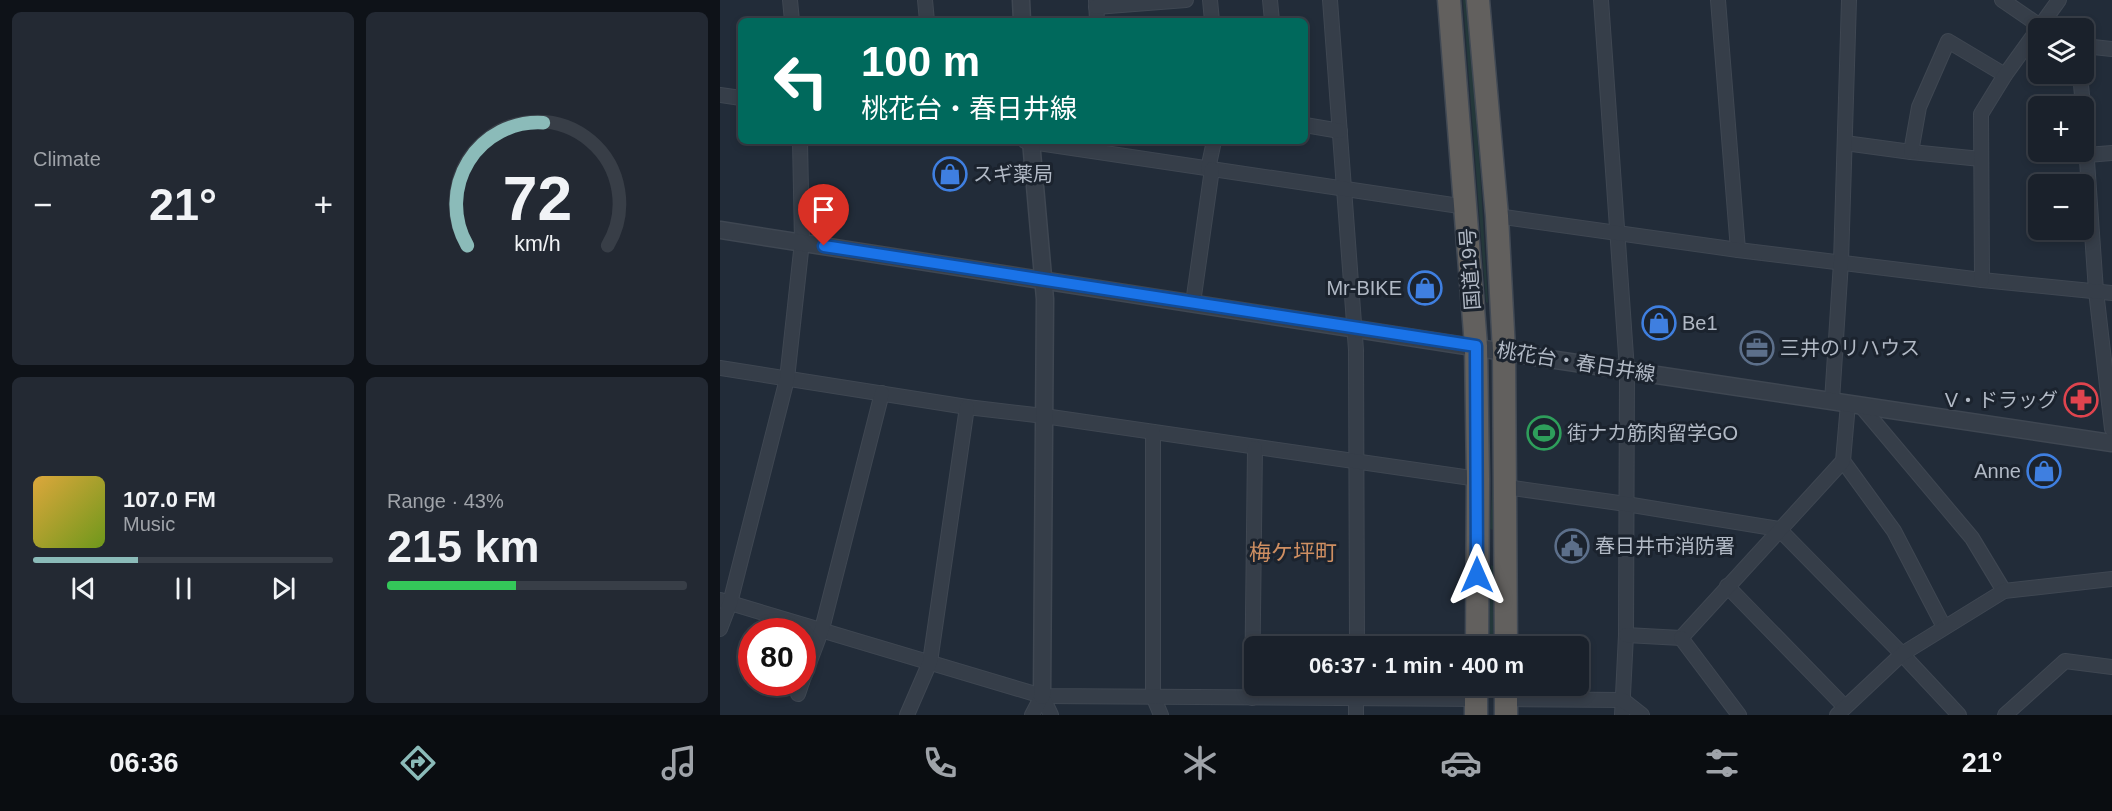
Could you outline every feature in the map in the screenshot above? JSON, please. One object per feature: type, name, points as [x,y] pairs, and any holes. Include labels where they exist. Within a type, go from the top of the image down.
[{"type":"highway","name":"国道19号","points":[[1449,0],[1476,346],[1477,636]]},
{"type":"highway","name":"国道19号","points":[[1478,0],[1497,216],[1504,351],[1506,636]]},
{"type":"street","points":[[790,0],[792,18]]},
{"type":"street","points":[[925,0],[927,18]]},
{"type":"street","points":[[1021,0],[1022,18]]},
{"type":"street","points":[[1096,10],[1186,0]]},
{"type":"street","points":[[1210,0],[1212,18]]},
{"type":"street","points":[[1270,0],[1272,18]]},
{"type":"street","points":[[1330,0],[1355,327],[1358,461],[1356,636]]},
{"type":"street","points":[[1601,0],[1628,370],[1626,635],[1622,715]]},
{"type":"street","points":[[1718,0],[1738,250]]},
{"type":"street","points":[[1832,401],[1841,262],[1849,0]]},
{"type":"street","points":[[2002,0],[2028,18]]},
{"type":"street","points":[[2047,18],[2059,0]]},
{"type":"street","points":[[1911,152],[1919,107],[1948,41],[2005,75]]},
{"type":"street","points":[[1982,280],[1981,114],[2005,75],[2028,44]]},
{"type":"street","points":[[2094,47],[2112,49]]},
{"type":"street","points":[[720,95],[738,98]]},
{"type":"street","points":[[1308,126],[1340,131]]},
{"type":"street","points":[[1845,143],[1981,159]]},
{"type":"street","points":[[720,629],[725,601],[787,379],[801,242],[800,144]]},
{"type":"street","points":[[1029,144],[1044,280],[1042,696],[1051,715]]},
{"type":"street","points":[[1069,144],[1095,146],[1210,169],[1466,207]]},
{"type":"street","points":[[1193,303],[1214,144]]},
{"type":"street","points":[[2094,154],[2112,153]]},
{"type":"street","points":[[2087,162],[2096,291],[2112,429]]},
{"type":"street","points":[[1497,216],[1738,250],[1982,280],[2112,293]]},
{"type":"street","name":"桃花台・春日井線","points":[[720,230],[2112,443]]},
{"type":"street","points":[[720,368],[967,406],[1478,479]]},
{"type":"street","points":[[816,645],[882,393]]},
{"type":"street","points":[[1681,638],[1843,460],[1855,405]]},
{"type":"street","points":[[1855,405],[1972,538],[2004,591]]},
{"type":"street","points":[[907,715],[930,662],[967,406]]},
{"type":"street","points":[[1153,432],[1153,696],[1161,715]]},
{"type":"street","points":[[1252,698],[1255,448]]},
{"type":"street","points":[[1843,460],[1894,531],[1944,627]]},
{"type":"street","points":[[1506,487],[1779,529],[1959,715]]},
{"type":"street","points":[[1727,586],[1841,711],[1902,654],[2004,591],[2112,579]]},
{"type":"street","points":[[725,601],[1042,696],[1252,698],[1287,696]]},
{"type":"street","points":[[1626,635],[1681,638],[1739,715]]},
{"type":"street","points":[[2005,715],[2065,661],[2112,667]]},
{"type":"street","points":[[1032,715],[1042,696]]},
{"type":"street","points":[[1356,696],[1356,715]]},
{"type":"street","points":[[1416,696],[1476,700]]},
{"type":"street","points":[[1506,700],[1623,700],[1642,715]]},
{"type":"green space","points":[[1463,0],[1467,0],[1488,303],[1486,302]]},
{"type":"green space","points":[[1495,393],[1494,528],[1492,530],[1490,528],[1493,475],[1493,394]]},
{"type":"green space","points":[[1491,565],[1493,566],[1493,636],[1489,636]]},
{"type":"place","name":"スギ薬局","points":[[950,174]]},
{"type":"place","name":"Mr-BIKE","points":[[1425,288]]},
{"type":"place","name":"Be1","points":[[1659,323]]},
{"type":"place","name":"三井のリハウス","points":[[1757,348]]},
{"type":"place","name":"V・ドラッグ","points":[[2081,400]]},
{"type":"place","name":"街ナカ筋肉留学GO","points":[[1544,433]]},
{"type":"place","name":"Anne","points":[[2044,471]]},
{"type":"place","name":"春日井市消防署","points":[[1572,546]]},
{"type":"district","name":"梅ケ坪町","points":[[1293,552]]},
{"type":"route","points":[[824,246],[1476,346],[1477,575]]}]
